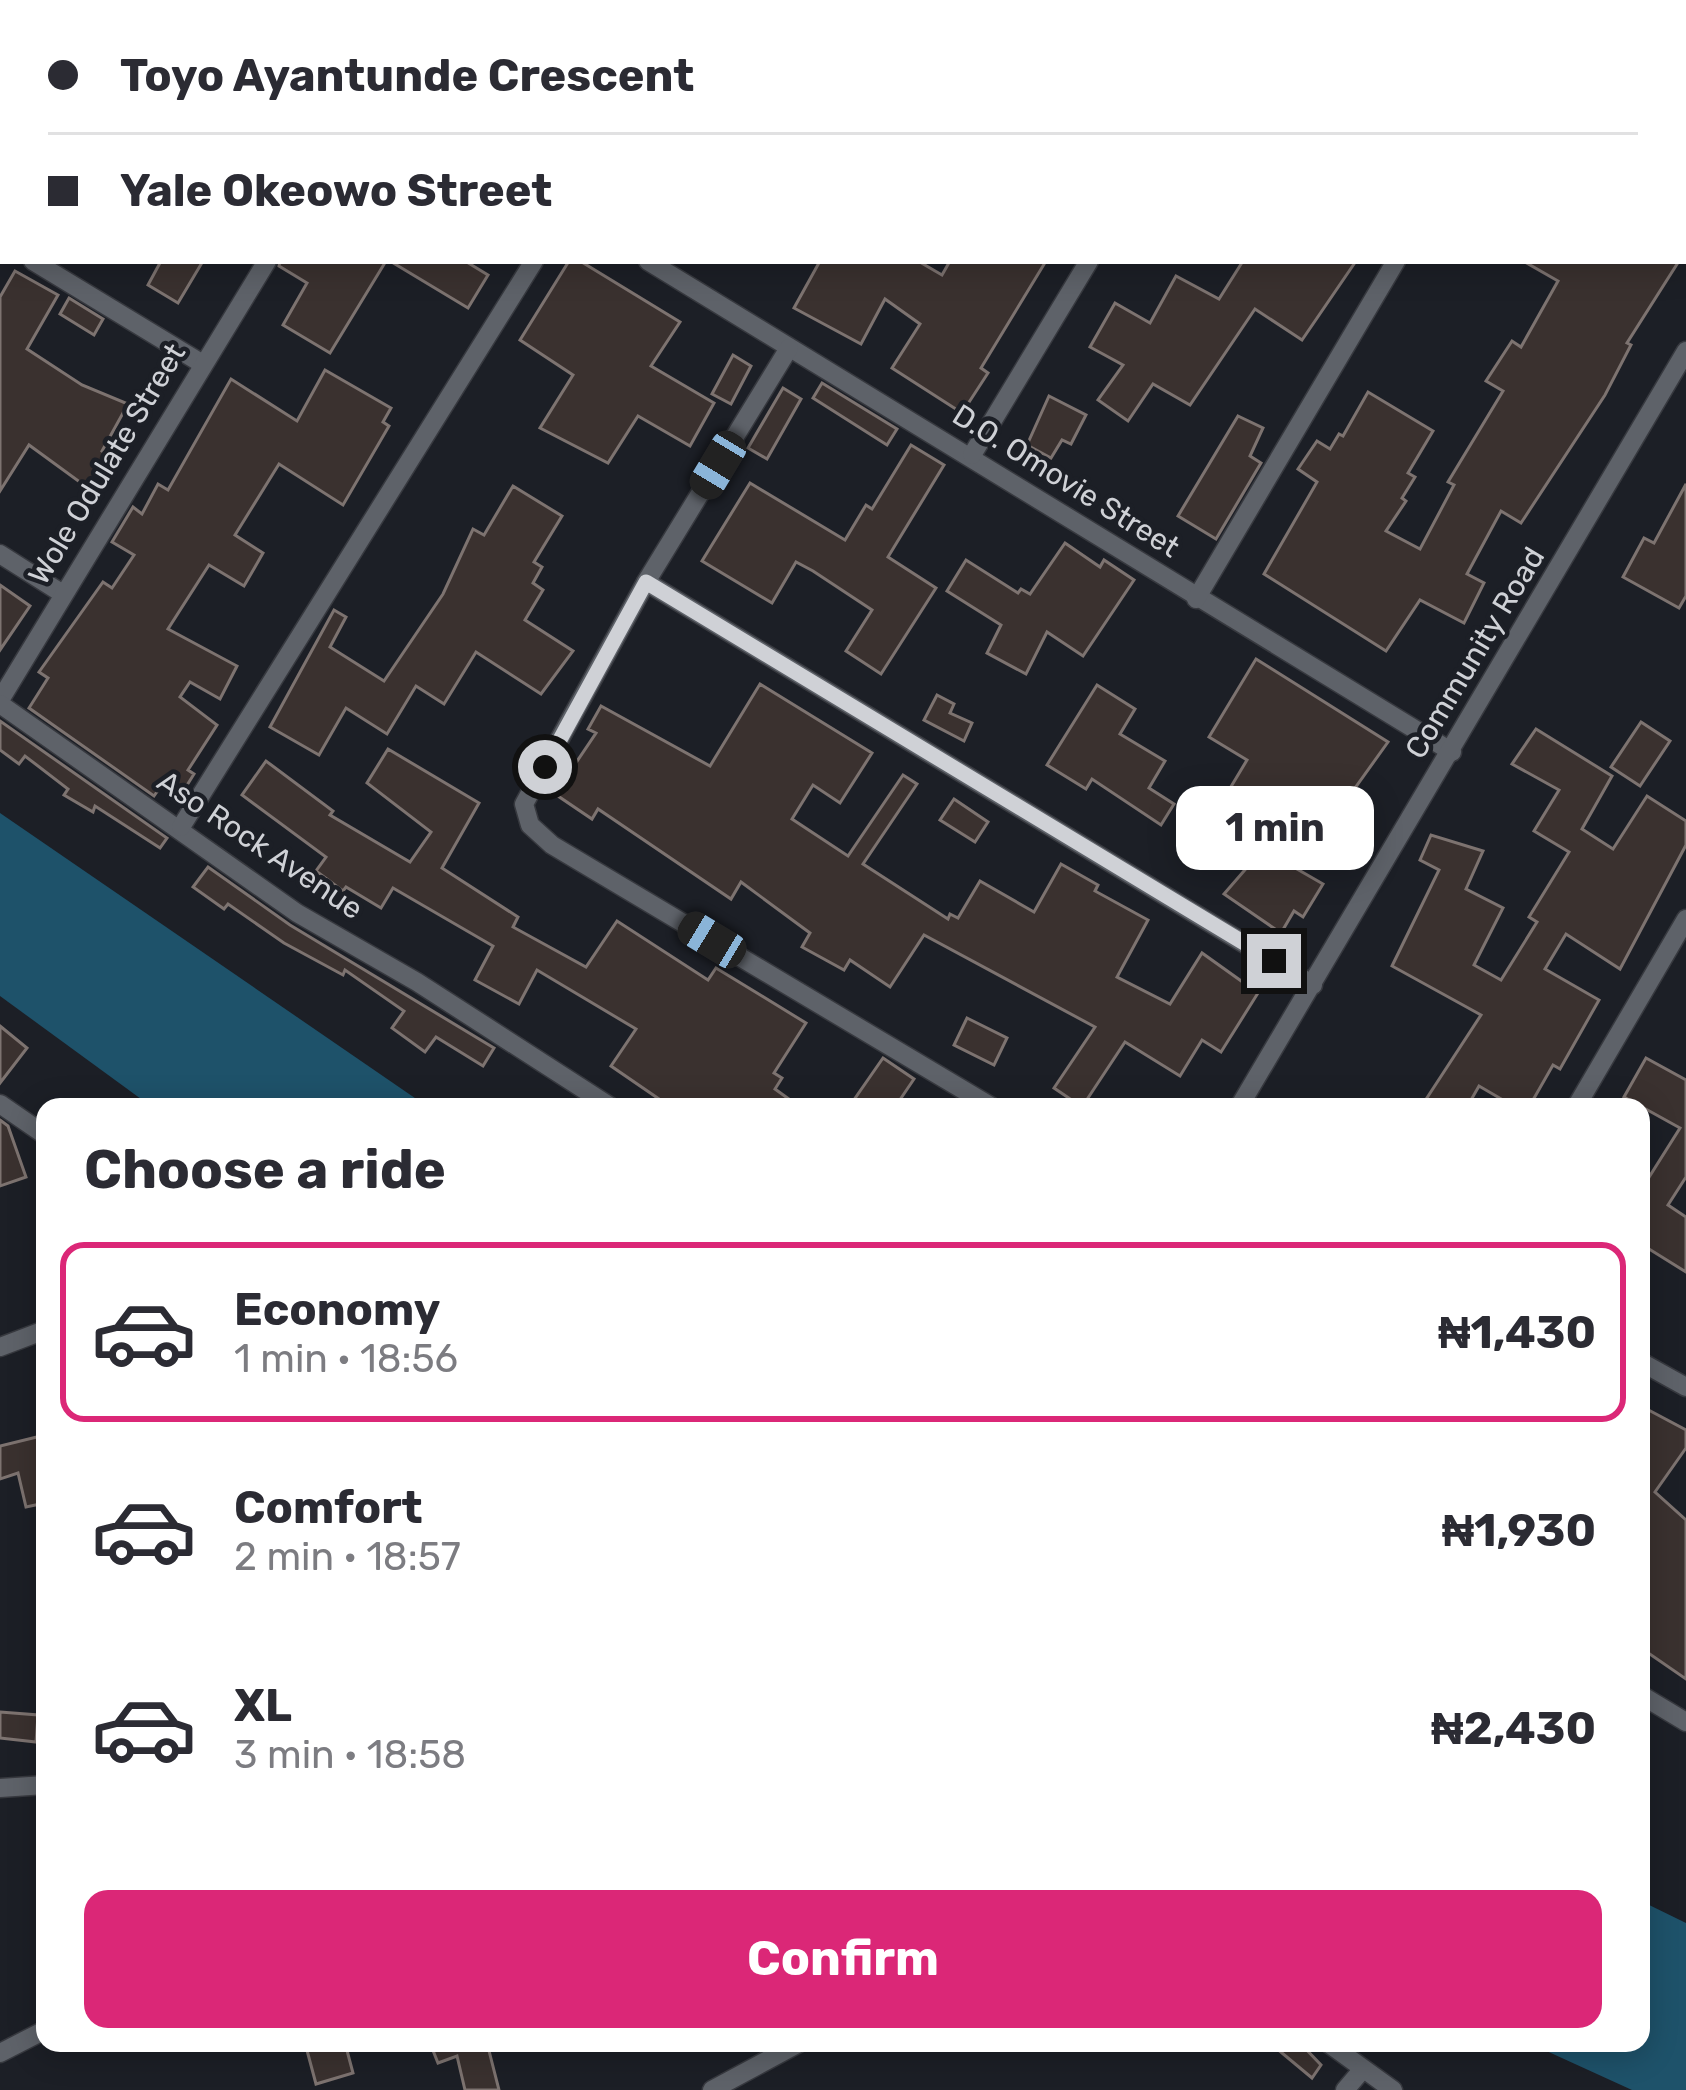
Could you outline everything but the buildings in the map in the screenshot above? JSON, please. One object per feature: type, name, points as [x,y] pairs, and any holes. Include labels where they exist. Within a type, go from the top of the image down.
[{"type":"street","points":[[38,264],[201,363]]},
{"type":"street","name":"Wole Odulate Street","points":[[0,702],[265,264]]},
{"type":"street","points":[[182,827],[532,264]]},
{"type":"street","name":"D.O. Omovie Street","points":[[653,264],[1452,752]]},
{"type":"street","points":[[972,455],[1087,264]]},
{"type":"street","points":[[1196,598],[1394,264]]},
{"type":"street","points":[[789,348],[646,582],[524,804],[530,825],[552,845],[977,1098]]},
{"type":"street","name":"Community Road","points":[[1244,1098],[1686,352]]},
{"type":"street","points":[[0,554],[63,594]]},
{"type":"street","points":[[646,582],[1313,985]]},
{"type":"street","name":"Aso Rock Avenue","points":[[0,702],[182,827],[297,914],[417,982],[597,1098]]},
{"type":"street","points":[[1581,1098],[1686,919]]},
{"type":"street","points":[[0,1104],[36,1129]]},
{"type":"street","points":[[0,1347],[36,1333]]},
{"type":"street","points":[[1650,1367],[1686,1387]]},
{"type":"street","points":[[1650,1700],[1686,1722]]},
{"type":"street","points":[[0,1788],[36,1786]]},
{"type":"street","points":[[0,2053],[36,2035]]},
{"type":"street","points":[[712,2090],[782,2052]]},
{"type":"street","points":[[1339,2052],[1393,2090]]},
{"type":"street","points":[[1345,2090],[1362,2070]]},
{"type":"water","points":[[0,813],[415,1098],[140,1098],[0,996]]},
{"type":"water","points":[[1650,1905],[1686,1923],[1686,2090],[1632,2090],[1549,2052],[1650,2052]]},
{"type":"route","points":[[545,767],[646,582],[1274,961]]}]
